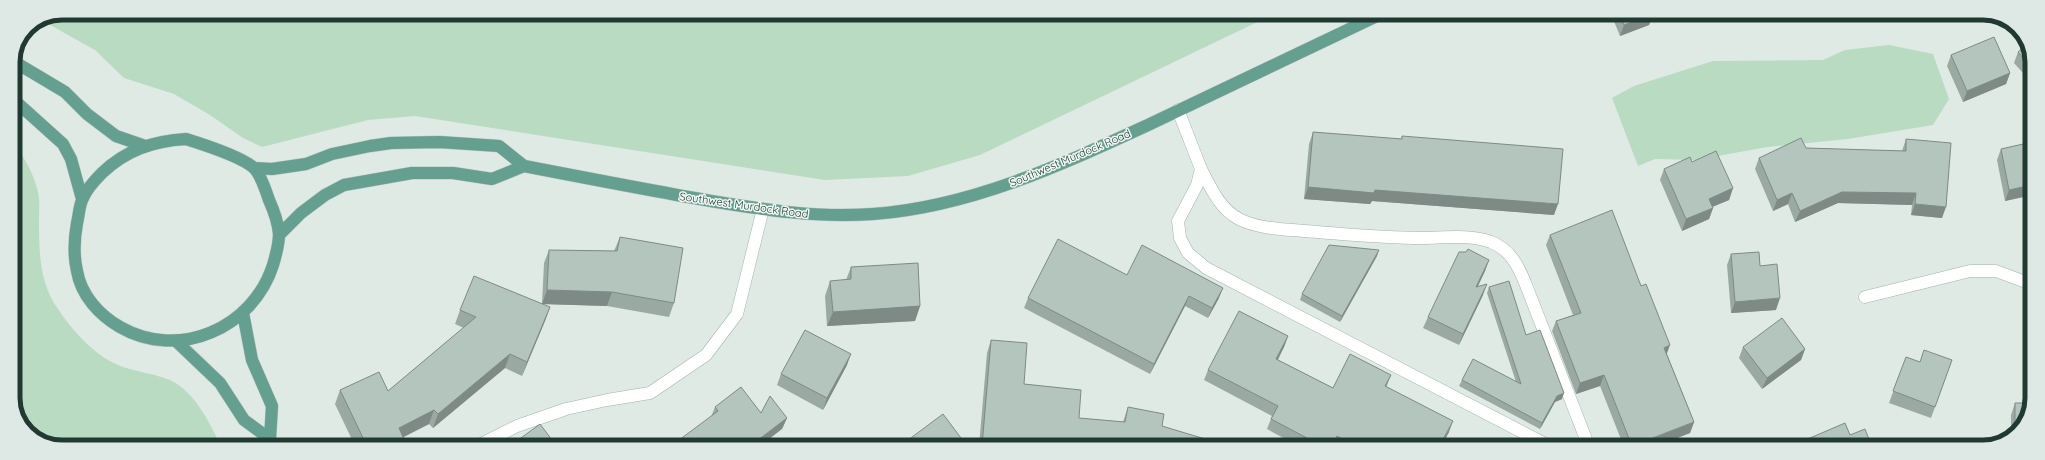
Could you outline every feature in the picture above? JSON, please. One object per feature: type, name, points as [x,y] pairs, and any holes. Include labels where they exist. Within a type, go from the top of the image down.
[{"type":"main road","name":"Southwest Murdock Road","points":[[254,168],[272,169],[306,164],[332,154],[391,143],[439,142],[499,146],[524,166],[663,193],[763,209],[819,215],[873,214],[899,211],[965,197],[1013,183],[1070,160],[1368,20]]},
{"type":"main road","points":[[20,65],[65,92],[87,114],[116,136],[145,146]]},
{"type":"main road","points":[[20,104],[63,144],[71,159],[82,199]]},
{"type":"main road","points":[[186,139],[208,145],[254,168],[276,216],[279,235],[277,252],[268,280],[257,298],[243,313],[224,327],[199,338],[177,342],[152,340],[130,332],[108,320],[93,304],[79,284],[74,255],[75,235],[82,199],[93,182],[109,166],[125,154],[164,140],[186,139]]},
{"type":"main road","points":[[279,235],[301,213],[325,195],[344,185],[369,179],[412,173],[453,173],[492,179],[524,166]]},
{"type":"main road","points":[[243,313],[252,360],[272,406],[272,440]]},
{"type":"main road","points":[[177,342],[220,383],[244,420],[268,440]]},
{"type":"street","points":[[1178,110],[1201,169],[1214,196],[1226,209],[1239,219],[1259,226],[1378,238],[1471,238],[1491,242],[1506,251],[1517,264],[1526,285],[1586,440]]},
{"type":"street","points":[[1201,169],[1197,185],[1178,221],[1180,238],[1188,253],[1206,268],[1538,440]]},
{"type":"street","points":[[489,440],[517,426],[566,409],[650,393],[706,355],[737,314],[763,209]]},
{"type":"street","points":[[1865,297],[1970,271],[1996,271],[2025,282]]},
{"type":"green space","points":[[62,20],[1261,20],[980,155],[908,176],[825,180],[415,116],[368,120],[262,147],[243,138],[210,115],[174,94],[124,78],[95,50],[46,23]]},
{"type":"green space","points":[[1889,45],[1933,54],[1949,99],[1933,125],[1848,139],[1767,147],[1696,160],[1655,159],[1638,166],[1612,98],[1634,86],[1713,61],[1823,60],[1845,50]]},
{"type":"green space","points":[[20,153],[25,160],[38,192],[41,266],[47,288],[58,309],[86,343],[113,363],[165,378],[187,392],[201,409],[218,440],[62,440],[46,437],[30,426],[23,414],[20,401]]},
{"type":"building","points":[[1622,20],[1637,20],[1624,25]]},
{"type":"building","points":[[1994,37],[2010,73],[1967,91],[1951,55]]},
{"type":"building","points":[[2023,48],[2025,60],[2018,52]]},
{"type":"building","points":[[1313,132],[1402,139],[1402,136],[1563,149],[1558,204],[1375,190],[1374,193],[1308,187]]},
{"type":"building","points":[[1801,138],[1806,148],[1906,151],[1906,139],[1951,143],[1946,207],[1915,204],[1916,193],[1842,192],[1800,211],[1792,193],[1777,200],[1759,158]]},
{"type":"building","points":[[2025,144],[2025,187],[2009,190],[2001,149]]},
{"type":"building","points":[[1716,151],[1733,188],[1709,199],[1713,208],[1686,219],[1664,169],[1690,157],[1692,162]]},
{"type":"building","points":[[1612,210],[1641,286],[1646,284],[1670,345],[1664,348],[1694,422],[1648,440],[1630,440],[1604,375],[1580,383],[1556,321],[1581,313],[1550,235]]},
{"type":"building","points":[[620,237],[683,248],[674,303],[612,292],[547,290],[549,250],[617,251]]},
{"type":"building","points":[[1058,239],[1127,275],[1142,245],[1223,288],[1212,308],[1189,296],[1154,364],[1028,298]]},
{"type":"building","points":[[1329,245],[1379,250],[1342,316],[1302,294]]},
{"type":"building","points":[[1468,249],[1489,260],[1476,287],[1487,284],[1463,334],[1428,317],[1459,252],[1466,252]]},
{"type":"building","points":[[1759,252],[1760,266],[1777,264],[1780,298],[1735,302],[1731,254]]},
{"type":"building","points":[[918,263],[920,306],[833,312],[830,281],[851,279],[851,267]]},
{"type":"building","points":[[474,276],[550,307],[527,362],[510,354],[438,414],[434,410],[399,428],[404,440],[364,440],[340,390],[379,372],[388,391],[476,317],[460,310]]},
{"type":"building","points":[[1509,281],[1526,335],[1540,330],[1564,393],[1557,396],[1542,423],[1462,380],[1473,359],[1521,384],[1489,287]]},
{"type":"building","points":[[1239,311],[1288,336],[1276,359],[1333,388],[1350,354],[1391,375],[1385,386],[1453,421],[1443,440],[1345,440],[1337,436],[1335,440],[1311,440],[1271,419],[1278,406],[1208,370]]},
{"type":"building","points":[[1782,318],[1805,349],[1767,378],[1743,347]]},
{"type":"building","points":[[805,330],[851,354],[827,398],[781,374]]},
{"type":"building","points":[[991,340],[1027,343],[1024,384],[1081,390],[1079,418],[1125,422],[1128,407],[1164,414],[1162,426],[1208,440],[983,440]]},
{"type":"building","points":[[1924,350],[1952,360],[1935,407],[1893,391],[1906,357],[1920,362]]},
{"type":"building","points":[[741,387],[761,413],[770,396],[787,418],[758,440],[679,440],[718,411],[715,407]]},
{"type":"building","points":[[2015,403],[2024,403],[2022,414],[2015,426]]},
{"type":"building","points":[[943,414],[962,440],[908,440]]},
{"type":"building","points":[[1845,423],[1850,435],[1865,429],[1869,440],[1805,440]]},
{"type":"building","points":[[540,424],[552,440],[518,440]]}]
